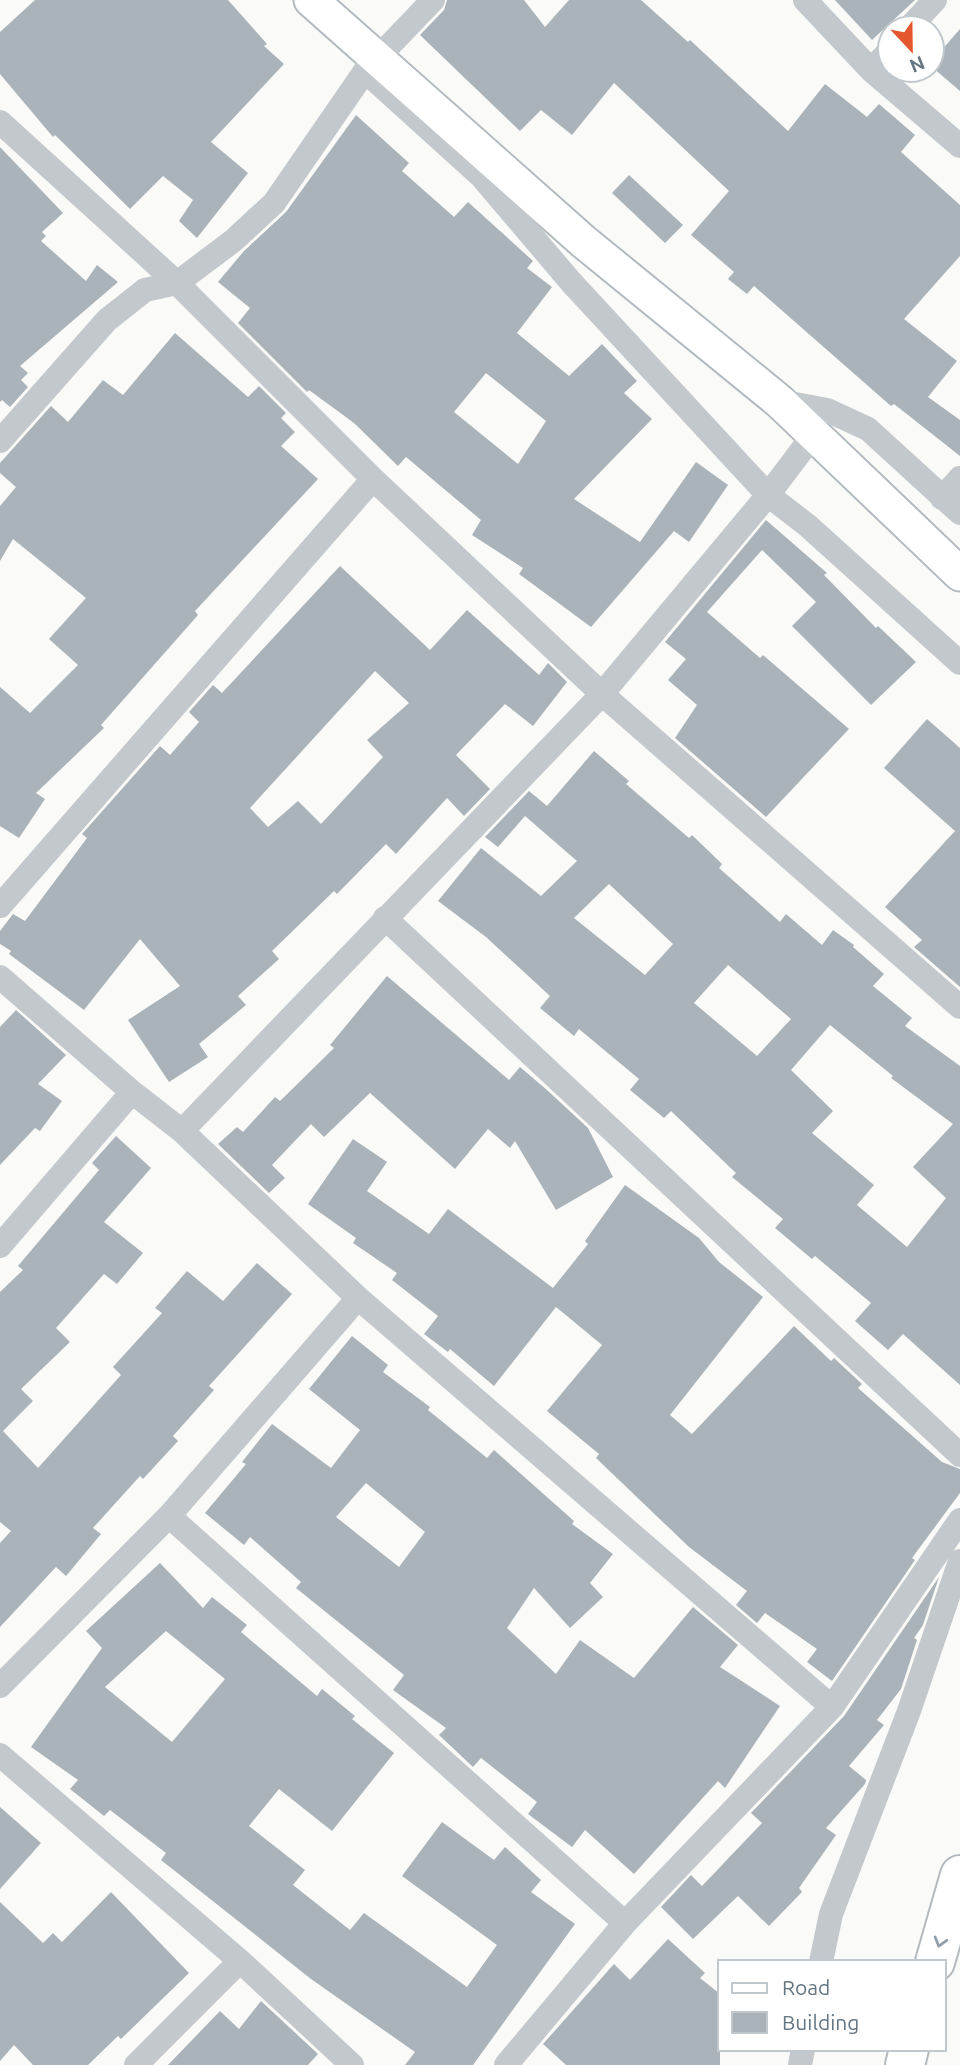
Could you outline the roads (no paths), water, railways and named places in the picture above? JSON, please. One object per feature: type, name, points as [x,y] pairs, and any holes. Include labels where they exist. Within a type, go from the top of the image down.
[{"type":"highway","points":[[935,1960],[960,1875]]},
{"type":"main road","points":[[311,0],[371,64],[779,401],[960,574]]},
{"type":"street","points":[[0,442],[107,320],[145,290],[177,283],[234,240],[274,203],[371,64],[433,0]]},
{"type":"street","points":[[805,0],[872,71],[960,146]]},
{"type":"street","points":[[922,14],[935,0]]},
{"type":"street","points":[[371,64],[481,176],[571,282],[768,495],[807,525],[960,663]]},
{"type":"street","points":[[872,71],[876,66]]},
{"type":"street","points":[[0,122],[177,283],[373,479],[602,694],[960,1007]]},
{"type":"street","points":[[779,401],[827,410],[868,429],[951,505],[960,478]]},
{"type":"street","points":[[182,1131],[602,694],[768,495],[814,434]]},
{"type":"street","points":[[0,906],[373,479]]},
{"type":"street","points":[[386,918],[960,1455]]},
{"type":"street","points":[[0,977],[132,1092],[182,1131],[358,1298],[832,1707]]},
{"type":"street","points":[[0,1246],[132,1092]]},
{"type":"street","points":[[0,1686],[169,1516],[358,1298]]},
{"type":"street","points":[[169,1516],[625,1923]]},
{"type":"street","points":[[506,2065],[625,1923],[832,1707],[960,1520]]},
{"type":"street","points":[[821,1960],[831,1914],[909,1711],[960,1561]]},
{"type":"street","points":[[0,1755],[240,1961],[352,2065]]},
{"type":"street","points":[[136,2065],[240,1961]]}]
